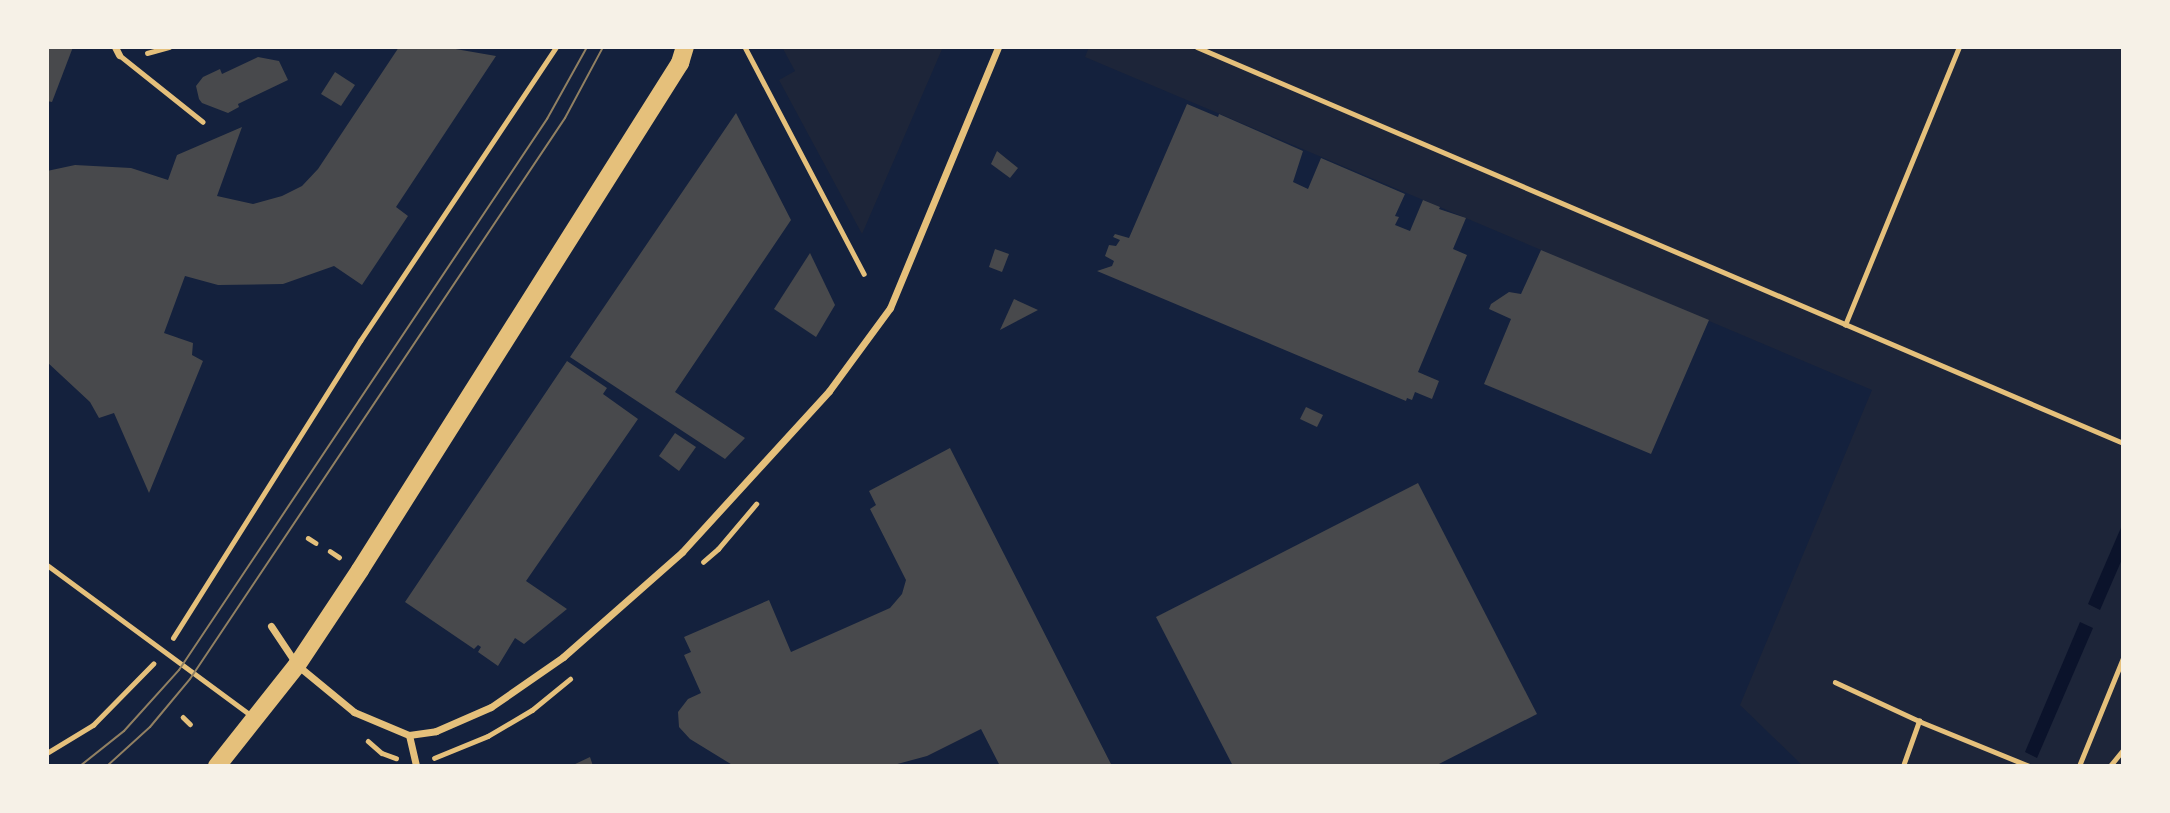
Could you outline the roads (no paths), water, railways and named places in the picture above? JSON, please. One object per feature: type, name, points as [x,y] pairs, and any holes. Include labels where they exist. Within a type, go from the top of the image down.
[{"type":"main road","points":[[217,766],[297,665],[360,570],[681,63],[685,47]]},
{"type":"street","points":[[271,626],[297,665],[354,712],[409,735],[436,731],[491,707],[541,675],[604,624],[681,552],[820,400],[890,308],[998,47]]},
{"type":"street","points":[[409,735],[416,766]]},
{"type":"lane","points":[[117,51],[203,122]]},
{"type":"lane","points":[[47,565],[255,719]]},
{"type":"tram line","points":[[80,766],[124,731],[179,670],[547,119],[587,47]]},
{"type":"tram line","points":[[107,766],[150,727],[190,679],[565,118],[603,47]]}]
